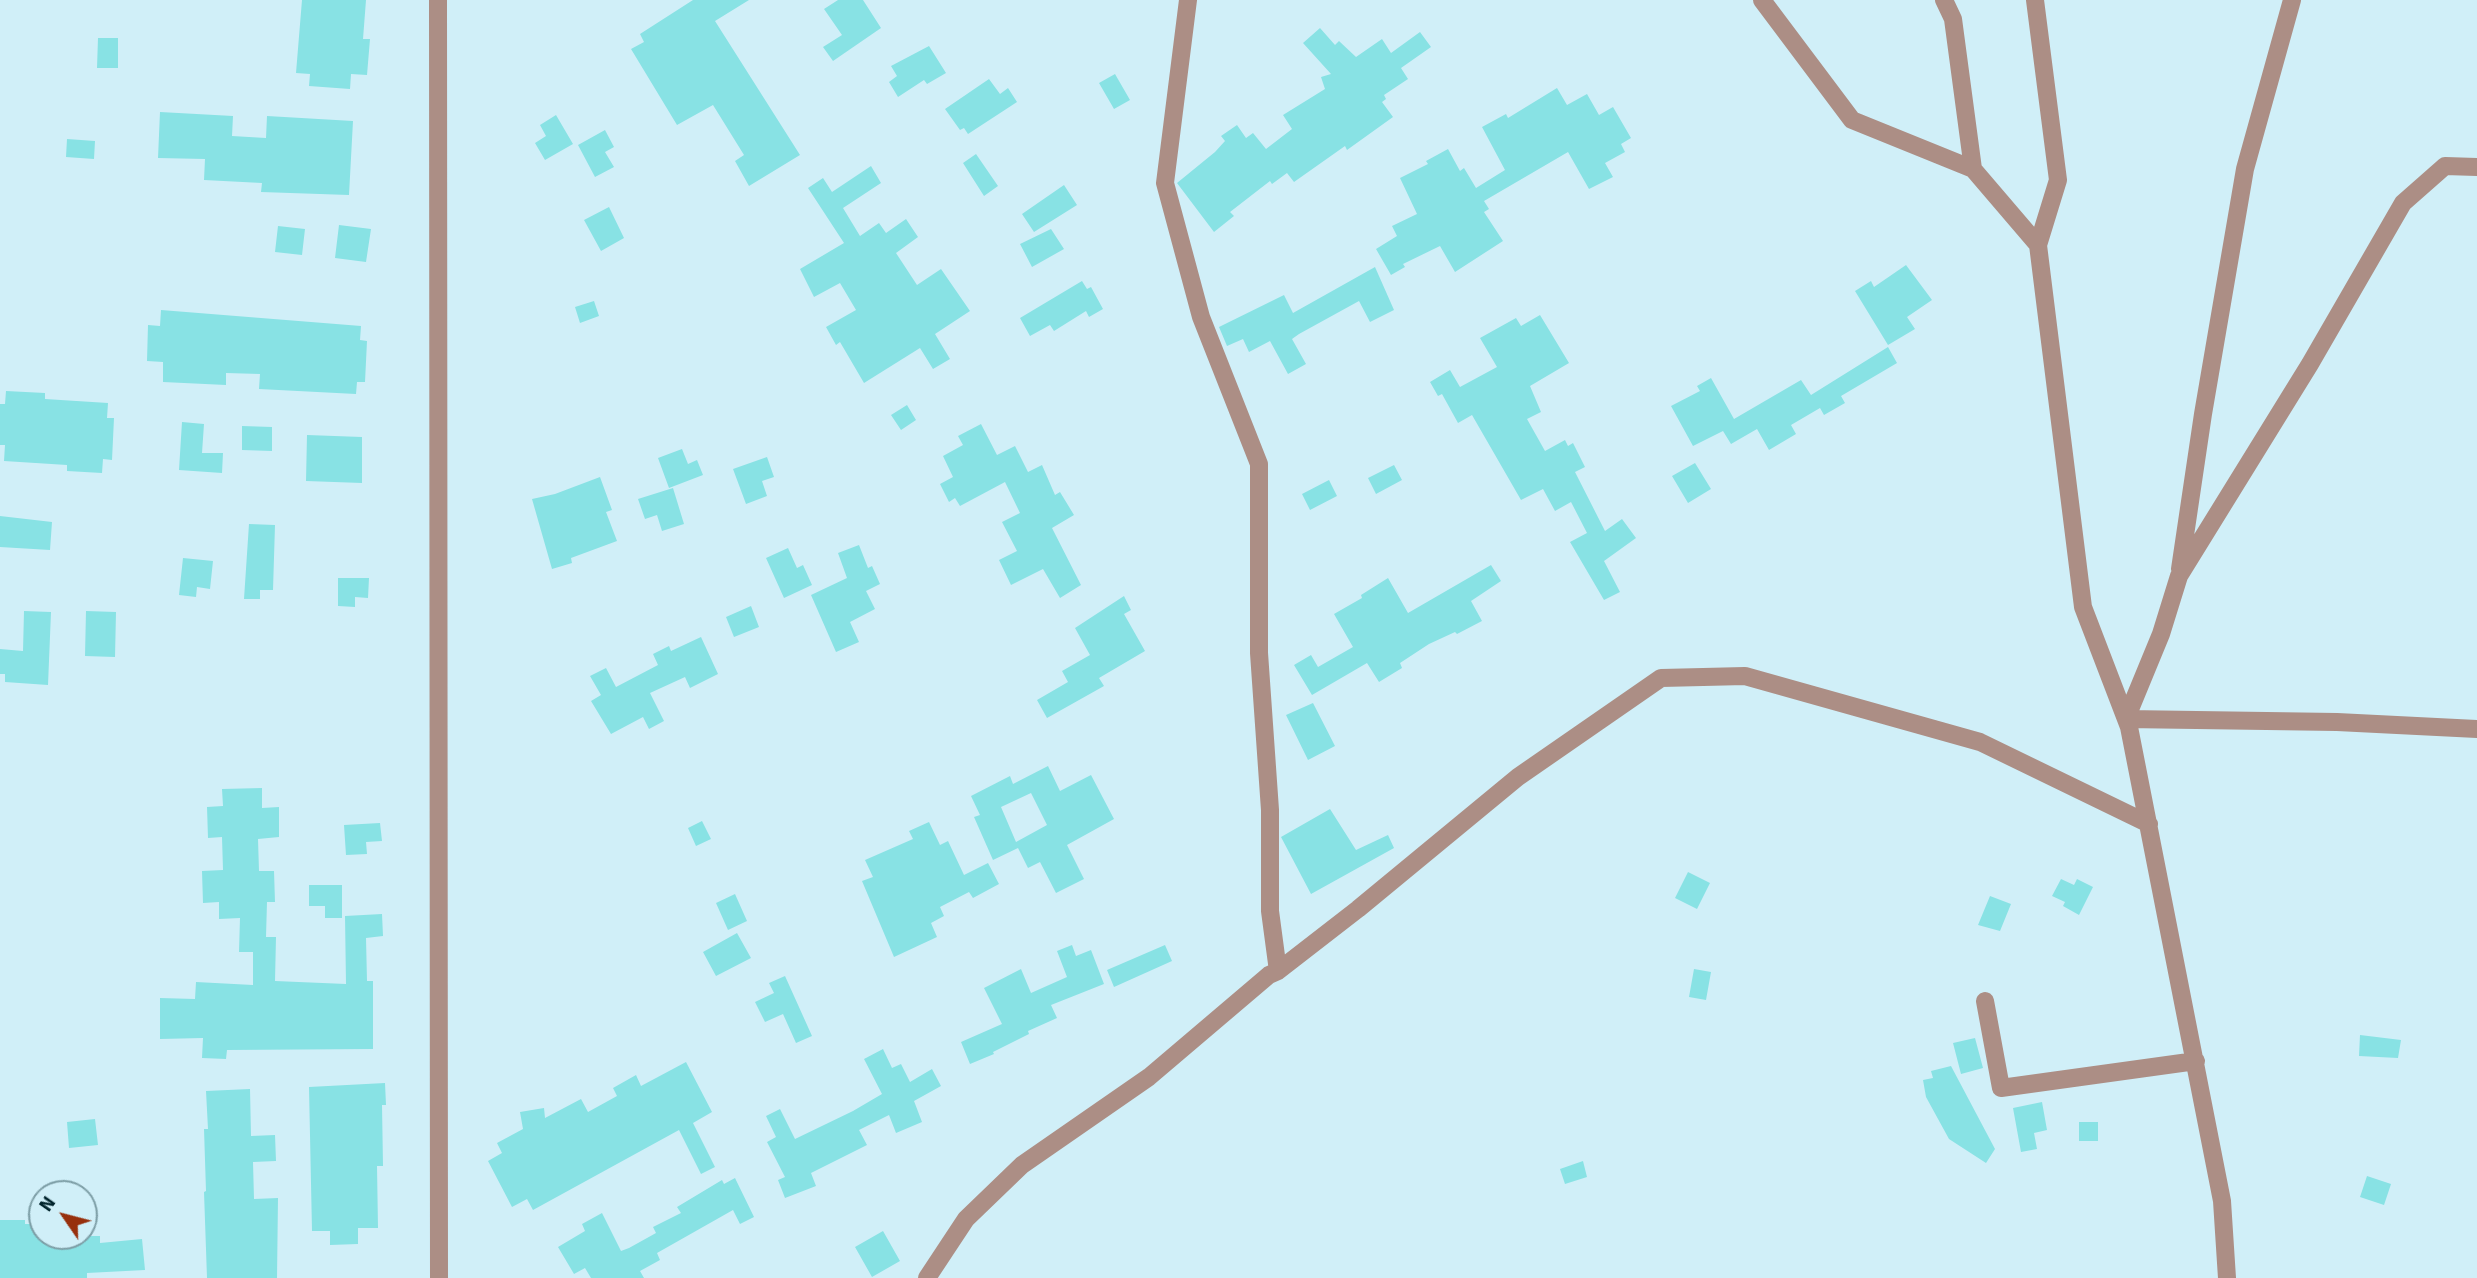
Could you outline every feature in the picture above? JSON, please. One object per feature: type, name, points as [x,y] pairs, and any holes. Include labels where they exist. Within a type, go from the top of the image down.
[{"type":"street","points":[[438,0],[439,1278]]},
{"type":"street","points":[[1188,0],[1182,65],[1165,183],[1201,317],[1259,464],[1259,653],[1270,810],[1269,911],[1278,971]]},
{"type":"street","points":[[1762,0],[1852,120],[1973,169],[2038,245]]},
{"type":"street","points":[[1944,0],[1953,19],[1973,169]]},
{"type":"street","points":[[2035,0],[2058,180],[2038,245],[2083,607],[2126,719],[2149,824],[2222,1201],[2227,1278]]},
{"type":"street","points":[[2126,719],[2161,635],[2179,576],[2203,414],[2245,169],[2292,0]]},
{"type":"street","points":[[2179,576],[2310,364],[2403,203],[2445,166],[2477,167]]},
{"type":"street","points":[[927,1278],[966,1219],[1021,1165],[1149,1077],[1269,975],[1278,971],[1518,777],[1661,678],[1745,676],[1980,742],[2149,824]]},
{"type":"street","points":[[2126,719],[2362,723],[2477,729]]},
{"type":"street","points":[[1985,1000],[2001,1088],[2196,1060]]},
{"type":"building","points":[[302,0],[366,0],[363,39],[370,39],[367,75],[351,74],[350,89],[309,86],[310,74],[296,73]]},
{"type":"building","points":[[693,0],[749,0],[715,21],[800,155],[749,186],[735,161],[744,155],[713,105],[677,125],[631,49],[644,42],[640,34]]},
{"type":"building","points":[[838,0],[863,0],[881,28],[833,61],[823,47],[842,35],[824,9]]},
{"type":"building","points":[[1320,28],[1335,45],[1339,41],[1356,57],[1382,39],[1391,53],[1420,32],[1431,47],[1401,68],[1408,79],[1384,95],[1386,99],[1382,102],[1393,117],[1347,150],[1345,146],[1294,182],[1287,173],[1272,184],[1270,181],[1230,212],[1234,216],[1214,232],[1177,183],[1215,152],[1225,141],[1221,136],[1237,125],[1246,138],[1253,133],[1266,149],[1292,129],[1283,115],[1325,89],[1321,77],[1331,74],[1303,43]]},
{"type":"building","points":[[98,38],[118,38],[118,68],[97,68]]},
{"type":"building","points":[[929,46],[946,73],[927,84],[924,80],[898,97],[889,82],[897,76],[891,66]]},
{"type":"building","points":[[1115,74],[1130,100],[1114,109],[1099,83]]},
{"type":"building","points":[[989,79],[1000,94],[1008,88],[1017,102],[968,134],[964,128],[960,130],[945,109]]},
{"type":"building","points":[[1557,88],[1567,105],[1587,94],[1599,115],[1613,107],[1631,138],[1621,144],[1625,152],[1605,163],[1613,177],[1589,189],[1568,152],[1484,201],[1489,209],[1484,212],[1503,241],[1455,272],[1440,246],[1403,264],[1405,267],[1391,275],[1376,249],[1397,236],[1392,226],[1417,214],[1400,178],[1428,164],[1426,161],[1448,149],[1460,171],[1464,168],[1476,188],[1505,170],[1482,127],[1506,114],[1508,118]]},
{"type":"building","points":[[160,112],[233,116],[232,136],[266,138],[267,116],[353,121],[349,195],[261,192],[262,183],[204,180],[205,159],[158,158]]},
{"type":"building","points":[[556,115],[573,144],[545,160],[535,143],[546,136],[540,125]]},
{"type":"building","points":[[605,130],[614,147],[605,152],[614,167],[595,177],[578,145]]},
{"type":"building","points":[[67,139],[95,141],[94,159],[66,157]]},
{"type":"building","points":[[976,154],[998,186],[984,196],[963,163]]},
{"type":"building","points":[[871,166],[881,183],[843,208],[860,236],[879,223],[886,233],[906,219],[918,237],[896,253],[917,285],[941,269],[970,311],[935,334],[950,359],[933,369],[920,348],[864,383],[840,342],[836,345],[826,327],[856,310],[840,283],[814,297],[800,269],[844,243],[808,188],[823,178],[832,192]]},
{"type":"building","points":[[1064,185],[1077,205],[1034,232],[1022,214]]},
{"type":"building","points":[[609,207],[624,238],[601,251],[584,220]]},
{"type":"building","points":[[339,225],[371,229],[366,262],[335,258]]},
{"type":"building","points":[[278,226],[305,229],[302,255],[275,252]]},
{"type":"building","points":[[1051,229],[1064,249],[1032,267],[1020,244]]},
{"type":"building","points":[[1906,265],[1932,300],[1907,317],[1915,329],[1888,345],[1855,291],[1871,281],[1874,287]]},
{"type":"building","points":[[1375,267],[1394,310],[1370,322],[1359,301],[1299,334],[1292,339],[1306,364],[1288,374],[1270,341],[1249,352],[1243,339],[1227,346],[1219,327],[1284,295],[1293,313]]},
{"type":"building","points":[[1082,281],[1087,289],[1091,287],[1103,309],[1089,317],[1086,311],[1054,331],[1050,325],[1030,336],[1020,318]]},
{"type":"building","points":[[594,301],[599,316],[580,323],[575,307]]},
{"type":"building","points":[[161,310],[361,326],[360,340],[367,341],[365,382],[357,382],[356,394],[259,389],[260,374],[226,373],[226,385],[163,382],[163,362],[147,361],[148,325],[160,326]]},
{"type":"building","points":[[1540,315],[1569,363],[1530,386],[1541,412],[1527,419],[1545,451],[1565,440],[1568,446],[1573,443],[1585,467],[1575,472],[1605,531],[1622,519],[1636,538],[1604,561],[1620,592],[1604,600],[1570,542],[1587,533],[1571,502],[1555,511],[1543,489],[1521,500],[1472,415],[1458,423],[1442,394],[1438,396],[1430,382],[1450,370],[1460,387],[1497,367],[1480,338],[1516,318],[1521,326]]},
{"type":"building","points":[[1888,347],[1897,363],[1841,396],[1845,403],[1824,415],[1820,408],[1791,425],[1796,434],[1769,450],[1757,429],[1731,444],[1723,431],[1693,446],[1671,406],[1700,391],[1697,386],[1711,378],[1734,419],[1801,380],[1811,395]]},
{"type":"building","points":[[6,391],[45,393],[45,399],[108,403],[107,418],[114,418],[112,460],[103,459],[102,473],[67,471],[67,465],[4,461],[5,445],[0,445],[0,404],[5,404]]},
{"type":"building","points":[[907,405],[916,420],[901,430],[891,415]]},
{"type":"building","points":[[182,422],[204,424],[202,453],[223,453],[222,473],[179,470]]},
{"type":"building","points":[[981,424],[997,455],[1015,446],[1028,472],[1042,465],[1055,495],[1060,492],[1074,515],[1052,528],[1081,585],[1060,598],[1043,569],[1011,585],[999,560],[1017,551],[1002,522],[1020,513],[1005,482],[960,506],[955,498],[949,502],[940,484],[953,477],[943,456],[963,445],[958,436]]},
{"type":"building","points":[[242,426],[272,427],[272,451],[242,450]]},
{"type":"building","points":[[307,435],[362,437],[362,483],[306,481]]},
{"type":"building","points":[[682,449],[688,464],[697,460],[703,475],[669,488],[658,458]]},
{"type":"building","points":[[767,457],[774,477],[762,481],[767,496],[746,504],[733,469]]},
{"type":"building","points":[[1695,463],[1711,489],[1688,503],[1672,476]]},
{"type":"building","points":[[1394,465],[1402,480],[1376,494],[1368,478]]},
{"type":"building","points":[[600,477],[612,510],[606,512],[617,541],[571,558],[572,563],[552,569],[532,499],[555,494]]},
{"type":"building","points":[[1329,480],[1337,496],[1310,510],[1302,494]]},
{"type":"building","points":[[673,488],[684,524],[662,531],[657,515],[645,519],[638,499]]},
{"type":"building","points":[[0,516],[52,522],[50,550],[0,547]]},
{"type":"building","points":[[249,524],[275,525],[273,590],[260,590],[260,599],[244,599]]},
{"type":"building","points":[[859,545],[868,568],[872,566],[880,584],[866,591],[875,609],[850,622],[859,642],[836,652],[811,595],[847,578],[838,553]]},
{"type":"building","points":[[788,548],[797,568],[803,565],[812,585],[784,598],[766,558]]},
{"type":"building","points":[[183,558],[213,561],[210,589],[197,587],[196,597],[179,595]]},
{"type":"building","points":[[1491,565],[1501,581],[1471,601],[1482,621],[1429,644],[1400,663],[1402,668],[1379,682],[1367,663],[1312,695],[1294,665],[1311,655],[1318,667],[1353,647],[1334,614],[1362,598],[1361,595],[1388,578],[1408,613]]},
{"type":"building","points":[[338,578],[369,578],[368,598],[355,597],[355,607],[338,606]]},
{"type":"building","points":[[1124,596],[1131,610],[1124,614],[1145,651],[1099,678],[1104,686],[1047,718],[1037,700],[1068,682],[1062,671],[1090,655],[1075,628]]},
{"type":"building","points":[[751,606],[759,627],[734,637],[726,617]]},
{"type":"building","points":[[24,611],[51,612],[48,685],[5,682],[5,674],[0,674],[0,649],[23,651]]},
{"type":"building","points":[[86,611],[116,612],[115,657],[85,656]]},
{"type":"building","points":[[701,637],[718,674],[690,688],[685,677],[650,693],[664,721],[649,729],[643,717],[611,734],[591,701],[601,695],[590,676],[606,668],[616,687],[658,665],[653,654],[669,646],[671,651]]},
{"type":"building","points":[[1313,703],[1335,746],[1308,760],[1286,715]]},
{"type":"building","points":[[1048,766],[1060,791],[1091,775],[1114,819],[1067,845],[1084,879],[1056,893],[1040,862],[1028,868],[1018,848],[993,860],[974,817],[980,815],[971,796],[1010,776],[1013,784]],"holes":[[[1031,793],[1047,825],[1016,842],[1001,807]]]},
{"type":"building","points":[[262,788],[262,808],[279,807],[279,837],[258,839],[259,871],[274,871],[275,902],[267,902],[266,937],[276,937],[275,981],[346,984],[345,916],[382,914],[383,936],[366,938],[367,981],[373,981],[373,1049],[227,1050],[226,1059],[202,1058],[203,1038],[160,1039],[160,998],[195,999],[196,982],[253,985],[253,952],[239,952],[240,918],[219,919],[219,902],[203,903],[202,871],[223,870],[222,837],[208,838],[207,807],[223,806],[222,789]]},
{"type":"building","points":[[1330,809],[1356,850],[1388,835],[1394,848],[1311,894],[1281,837]]},
{"type":"building","points":[[702,821],[711,839],[696,846],[688,828]]},
{"type":"building","points":[[929,822],[940,845],[948,841],[964,875],[988,863],[999,884],[973,898],[969,892],[940,907],[944,916],[931,923],[937,937],[894,957],[862,881],[873,877],[865,860],[913,839],[909,831]]},
{"type":"building","points":[[380,823],[382,841],[366,842],[367,854],[346,855],[344,825]]},
{"type":"building","points":[[1688,872],[1710,883],[1697,909],[1675,898]]},
{"type":"building","points":[[2061,879],[2074,885],[2077,879],[2093,887],[2079,915],[2063,906],[2065,902],[2052,896]]},
{"type":"building","points":[[309,885],[342,885],[342,918],[325,918],[325,906],[309,906]]},
{"type":"building","points":[[735,894],[747,921],[728,930],[716,903]]},
{"type":"building","points":[[1990,896],[2011,904],[2000,931],[1978,925]]},
{"type":"building","points":[[737,933],[751,958],[716,976],[703,952]]},
{"type":"building","points":[[1072,945],[1076,956],[1091,950],[1104,984],[1051,1005],[1057,1018],[1028,1031],[1029,1034],[993,1052],[994,1054],[970,1064],[961,1042],[1002,1024],[984,988],[1021,969],[1031,993],[1067,977],[1057,951]]},
{"type":"building","points":[[1165,945],[1172,961],[1114,987],[1107,970]]},
{"type":"building","points":[[1694,969],[1711,972],[1706,1000],[1689,997]]},
{"type":"building","points":[[785,976],[812,1036],[796,1043],[783,1014],[765,1022],[755,1002],[774,993],[769,983]]},
{"type":"building","points":[[2360,1035],[2401,1040],[2398,1058],[2359,1056]]},
{"type":"building","points":[[1975,1038],[1983,1068],[1961,1074],[1953,1043]]},
{"type":"building","points":[[883,1049],[892,1068],[901,1064],[910,1082],[932,1069],[941,1086],[914,1101],[922,1122],[896,1133],[889,1115],[859,1130],[867,1145],[811,1173],[816,1186],[785,1198],[778,1180],[785,1177],[767,1142],[776,1137],[766,1116],[780,1109],[795,1139],[853,1111],[882,1094],[864,1059]]},
{"type":"building","points":[[686,1062],[712,1112],[693,1123],[715,1167],[701,1174],[679,1130],[533,1210],[527,1199],[512,1207],[488,1161],[502,1153],[497,1143],[523,1129],[520,1112],[544,1108],[545,1118],[581,1099],[588,1112],[617,1096],[613,1088],[636,1075],[641,1086]]},
{"type":"building","points":[[1951,1066],[1995,1149],[1986,1163],[1949,1139],[1926,1097],[1923,1080],[1933,1078],[1931,1071]]},
{"type":"building","points":[[385,1083],[386,1105],[382,1105],[383,1166],[377,1166],[378,1228],[358,1228],[358,1244],[330,1245],[330,1231],[312,1231],[309,1087]]},
{"type":"building","points":[[250,1089],[251,1136],[275,1135],[276,1161],[253,1162],[254,1199],[278,1198],[277,1278],[207,1278],[204,1192],[204,1129],[208,1129],[206,1091]]},
{"type":"building","points":[[2042,1102],[2047,1130],[2034,1133],[2037,1149],[2021,1152],[2013,1108]]},
{"type":"building","points":[[95,1119],[98,1145],[69,1148],[67,1122]]},
{"type":"building","points":[[2079,1122],[2098,1122],[2098,1141],[2079,1141]]},
{"type":"building","points":[[1583,1161],[1587,1177],[1565,1184],[1560,1169]]},
{"type":"building","points":[[2367,1176],[2391,1184],[2384,1205],[2360,1197]]},
{"type":"building","points":[[735,1178],[754,1217],[740,1224],[733,1210],[657,1253],[660,1260],[640,1271],[644,1278],[591,1278],[585,1268],[574,1274],[558,1247],[585,1231],[582,1224],[602,1213],[621,1251],[629,1248],[656,1233],[653,1227],[681,1213],[677,1207],[722,1180],[724,1184]]},
{"type":"building","points":[[0,1220],[25,1220],[25,1224],[28,1224],[28,1250],[98,1250],[98,1236],[100,1243],[142,1239],[145,1270],[87,1273],[87,1278],[0,1278]]},
{"type":"building","points":[[883,1231],[900,1261],[872,1277],[855,1247]]}]
